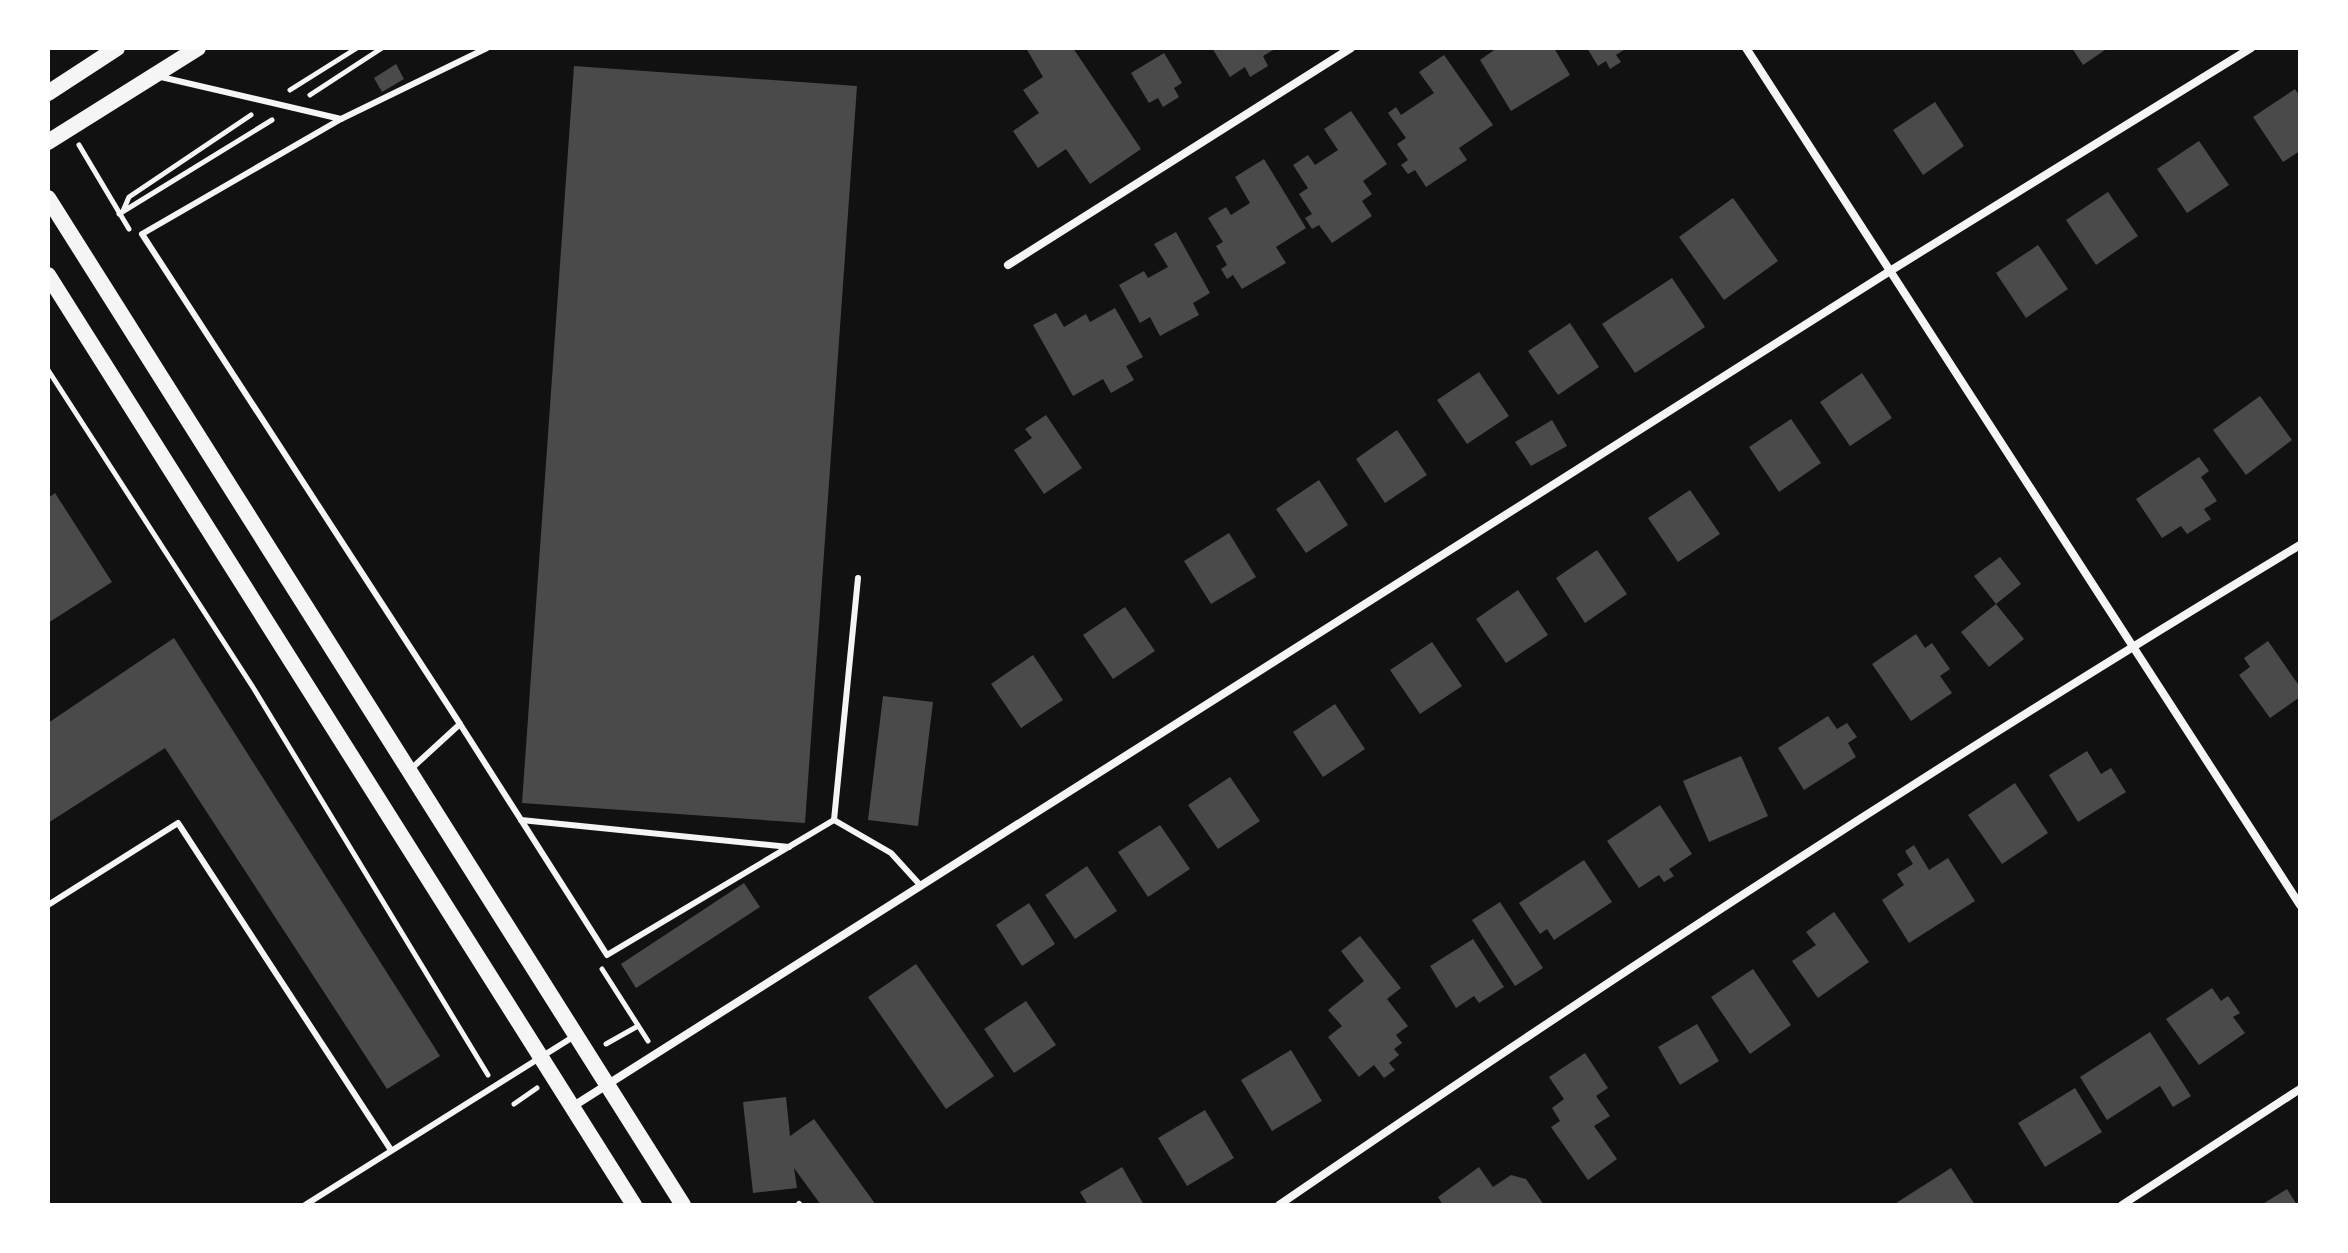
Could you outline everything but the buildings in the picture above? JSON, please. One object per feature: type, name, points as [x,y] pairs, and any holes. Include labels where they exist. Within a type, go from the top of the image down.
[{"type":"main road","points":[[48,93],[117,48]]},
{"type":"main road","points":[[48,142],[198,48]]},
{"type":"main road","points":[[48,198],[683,1205]]},
{"type":"main road","points":[[48,275],[634,1205]]},
{"type":"street","points":[[1008,265],[1351,48]]},
{"type":"street","points":[[1746,48],[2300,905]]},
{"type":"street","points":[[572,1107],[1890,271],[2251,48]]},
{"type":"street","points":[[1279,1205],[1504,1050],[2132,646],[2300,545]]},
{"type":"street","points":[[2122,1205],[2300,1089]]},
{"type":"lane","points":[[487,48],[341,119],[142,234],[607,955],[834,820]]},
{"type":"lane","points":[[155,75],[341,119]]},
{"type":"lane","points":[[834,820],[858,578]]},
{"type":"lane","points":[[409,771],[460,724]]},
{"type":"lane","points":[[521,820],[789,847]]},
{"type":"lane","points":[[834,820],[891,853],[921,886]]},
{"type":"lane","points":[[48,905],[178,823],[391,1150]]},
{"type":"lane","points":[[305,1205],[576,1035]]},
{"type":"path","points":[[123,212],[129,197],[357,48]]},
{"type":"path","points":[[70,129],[119,214],[292,108],[382,48]]},
{"type":"path","points":[[48,370],[254,689],[494,1084]]}]
